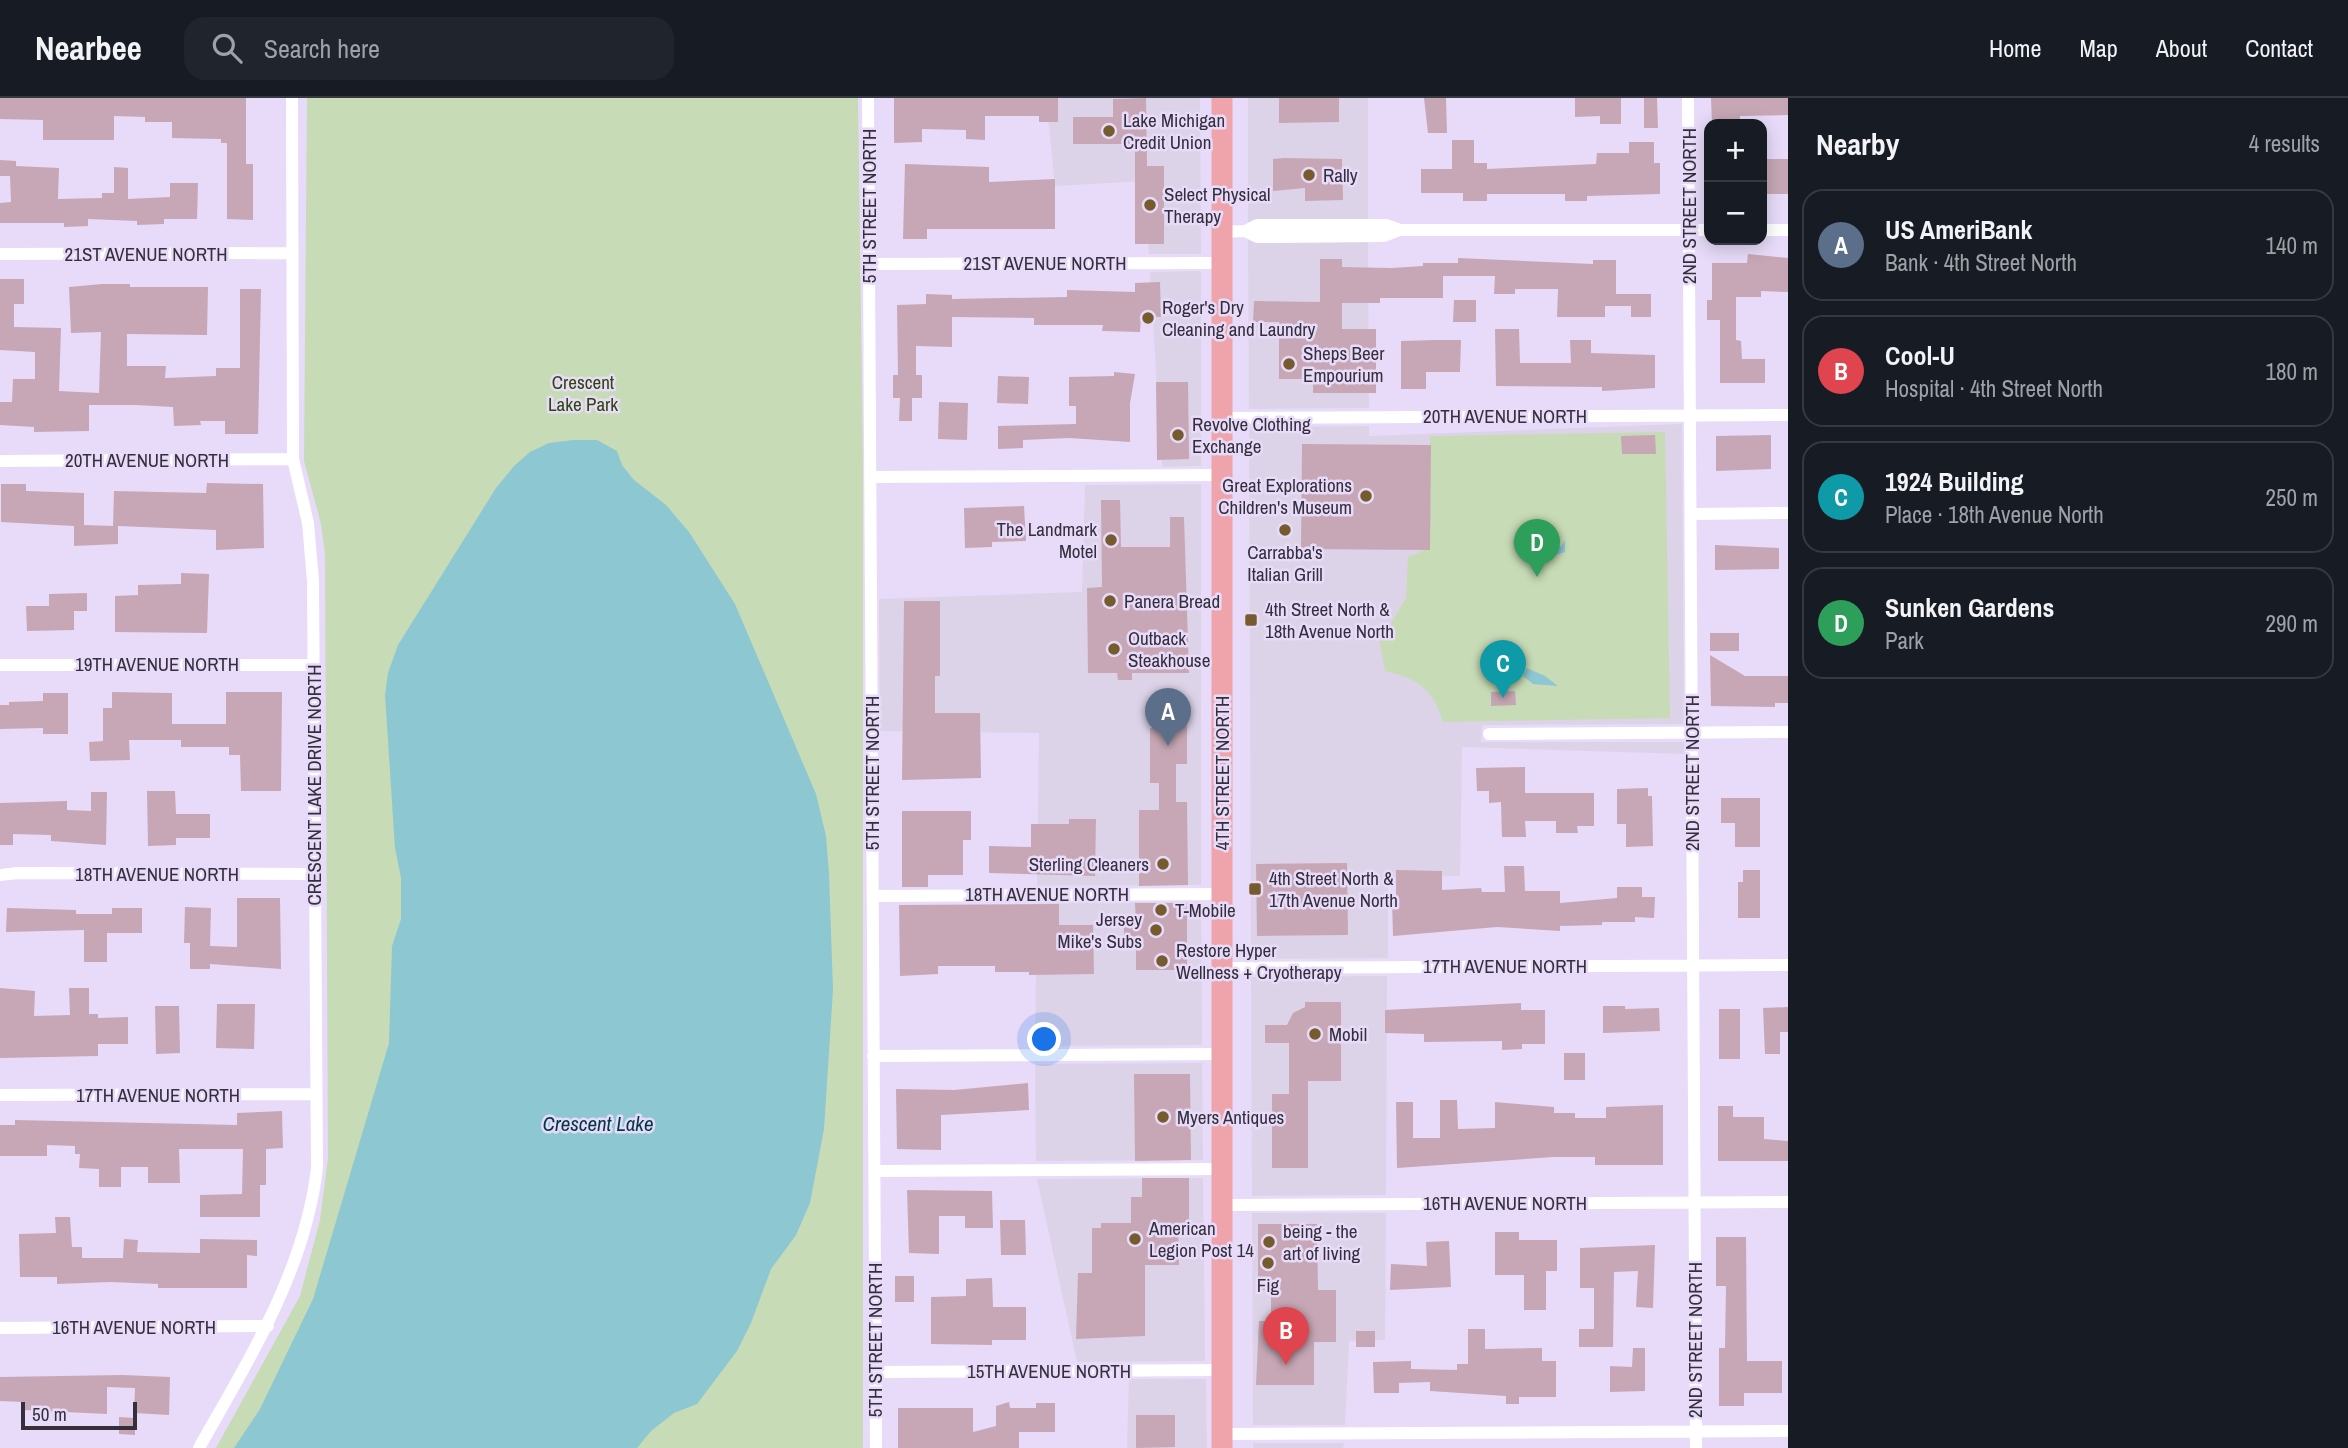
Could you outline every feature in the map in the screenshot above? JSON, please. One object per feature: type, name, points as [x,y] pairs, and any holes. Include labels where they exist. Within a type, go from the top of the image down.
[{"type":"main road","name":"4TH STREET NORTH","points":[[1222,98],[1222,1441]]},
{"type":"street","name":"CRESCENT LAKE DRIVE NORTH","points":[[199,1448],[268,1326],[295,1264],[314,1189],[316,1094],[312,550],[293,459],[292,98]]},
{"type":"street","name":"5TH STREET NORTH","points":[[868,98],[876,1448]]},
{"type":"street","name":"2ND STREET NORTH","points":[[1688,98],[1696,1448]]},
{"type":"street","points":[[1222,232],[1245,231],[1257,225],[1386,225],[1399,230],[1704,230]]},
{"type":"street","points":[[1767,230],[1788,230]]},
{"type":"street","name":"21ST AVENUE NORTH","points":[[0,254],[291,253]]},
{"type":"street","name":"21ST AVENUE NORTH","points":[[869,264],[1222,262]]},
{"type":"street","name":"20TH AVENUE NORTH","points":[[1222,418],[1788,415]]},
{"type":"street","name":"20TH AVENUE NORTH","points":[[0,461],[293,459]]},
{"type":"street","points":[[870,477],[1222,475]]},
{"type":"street","points":[[1691,514],[1788,513]]},
{"type":"street","name":"19TH AVENUE NORTH","points":[[0,665],[314,665]]},
{"type":"street","points":[[1489,734],[1788,732]]},
{"type":"street","name":"18TH AVENUE NORTH","points":[[0,875],[315,874]]},
{"type":"street","name":"18TH AVENUE NORTH","points":[[873,895],[1222,894]]},
{"type":"street","name":"17TH AVENUE NORTH","points":[[1222,968],[1788,965]]},
{"type":"street","points":[[873,1056],[1222,1054]]},
{"type":"street","name":"17TH AVENUE NORTH","points":[[0,1095],[316,1094]]},
{"type":"street","points":[[874,1171],[1222,1169]]},
{"type":"street","name":"16TH AVENUE NORTH","points":[[1222,1205],[1788,1202]]},
{"type":"street","name":"16TH AVENUE NORTH","points":[[0,1328],[268,1326]]},
{"type":"street","name":"15TH AVENUE NORTH","points":[[875,1372],[1222,1370]]},
{"type":"street","points":[[1222,1441],[1456,1433],[1788,1431]]},
{"type":"street","points":[[1456,1433],[1456,1448]]},
{"type":"shaded area","points":[[1046,98],[1200,98],[1201,254],[1149,254],[1144,181],[1055,186]]},
{"type":"shaded area","points":[[1248,98],[1368,98],[1368,222],[1248,222]]},
{"type":"shaded area","points":[[1248,240],[1368,240],[1369,408],[1249,409]]},
{"type":"shaded area","points":[[1201,271],[1201,466],[1162,467],[1150,272]]},
{"type":"shaded area","points":[[1682,424],[1684,724],[1482,725],[1481,742],[1684,742],[1684,754],[1462,747],[1460,876],[1388,877],[1388,958],[1251,959],[1249,427],[1369,426],[1369,436]]},
{"type":"shaded area","points":[[1201,484],[1201,885],[1037,886],[1039,733],[880,731],[879,599],[1082,592],[1085,485]]},
{"type":"shaded area","points":[[1201,902],[1202,1045],[1035,1046],[1037,903]]},
{"type":"shaded area","points":[[1387,976],[1386,1195],[1252,1196],[1251,977]]},
{"type":"shaded area","points":[[1202,1063],[1203,1160],[1036,1161],[1035,1064]]},
{"type":"shaded area","points":[[1203,1178],[1205,1361],[1077,1362],[1037,1179]]},
{"type":"shaded area","points":[[1252,1213],[1386,1213],[1385,1340],[1349,1341],[1345,1425],[1253,1425]]},
{"type":"shaded area","points":[[1129,1379],[1206,1379],[1207,1448],[1127,1448]]},
{"type":"shaded area","points":[[1253,1443],[1344,1443],[1343,1448],[1253,1448]]},
{"type":"green space","name":"Crescent Lake Park","points":[[307,98],[858,98],[863,465],[863,1448],[216,1448],[300,1296],[320,1220],[328,1158],[325,554],[321,524],[304,461]]},
{"type":"green space","points":[[1665,432],[1670,718],[1443,722],[1435,701],[1423,687],[1385,671],[1380,642],[1406,598],[1408,557],[1430,548],[1430,436]]},
{"type":"water","name":"Crescent Lake","points":[[597,440],[617,451],[622,465],[634,480],[666,505],[689,532],[735,604],[816,794],[826,836],[833,990],[824,1129],[810,1203],[796,1235],[771,1269],[751,1323],[737,1351],[697,1404],[674,1413],[651,1431],[637,1448],[234,1448],[260,1409],[313,1299],[389,1043],[392,946],[401,919],[401,878],[395,848],[385,695],[388,673],[398,645],[496,488],[530,452],[549,443]]},
{"type":"water","points":[[1517,538],[1546,539],[1561,547],[1565,540],[1565,552],[1553,556],[1515,551],[1513,541]]},
{"type":"water","points":[[1527,668],[1545,676],[1558,686],[1533,684],[1523,676]]},
{"type":"building","points":[[0,98],[246,98],[246,164],[253,164],[253,220],[227,219],[227,143],[221,143],[221,139],[172,138],[172,122],[145,122],[145,117],[114,116],[114,140],[43,140],[43,120],[0,119]]},
{"type":"building","points":[[894,98],[1058,98],[1058,122],[1039,122],[1039,116],[985,116],[985,140],[966,139],[966,130],[922,129],[922,142],[894,143]]},
{"type":"building","points":[[1146,98],[1147,166],[1164,166],[1164,244],[1135,244],[1135,144],[1073,144],[1073,117],[1113,117],[1113,99]]},
{"type":"building","name":"Rally","points":[[1279,98],[1339,98],[1339,122],[1279,123]]},
{"type":"building","points":[[1424,98],[1446,98],[1447,133],[1428,133]]},
{"type":"building","points":[[1575,98],[1621,98],[1621,124],[1600,124],[1600,116],[1575,117]]},
{"type":"building","points":[[1644,98],[1657,98],[1658,128],[1644,128]]},
{"type":"building","points":[[1711,98],[1788,98],[1788,115],[1712,119]]},
{"type":"building","points":[[1452,140],[1474,140],[1474,163],[1487,163],[1487,169],[1596,164],[1597,153],[1629,153],[1629,142],[1654,142],[1654,163],[1660,163],[1660,194],[1587,196],[1587,201],[1565,201],[1565,194],[1487,194],[1487,201],[1463,201],[1463,193],[1421,193],[1421,169],[1452,169]]},
{"type":"building","name":"Rally","points":[[1273,159],[1342,159],[1343,200],[1305,201],[1305,188],[1273,191]]},
{"type":"building","points":[[1767,159],[1788,159],[1788,194],[1767,194]]},
{"type":"building","points":[[0,160],[16,161],[16,166],[59,168],[58,199],[102,198],[102,193],[114,193],[114,167],[128,168],[128,199],[170,197],[170,183],[198,183],[197,219],[164,219],[164,224],[137,225],[137,221],[88,219],[88,226],[64,227],[64,223],[0,223],[0,203],[11,202],[10,176],[0,176]]},
{"type":"building","points":[[905,164],[989,167],[989,182],[1055,179],[1055,229],[927,229],[927,239],[903,239]]},
{"type":"building","points":[[1748,254],[1788,258],[1788,292],[1761,291],[1761,297],[1736,297],[1736,340],[1741,341],[1742,359],[1765,359],[1765,383],[1720,383],[1720,320],[1707,320],[1707,300],[1712,300],[1712,263],[1747,263]]},
{"type":"building","points":[[1458,258],[1593,264],[1593,260],[1616,260],[1616,294],[1651,294],[1651,317],[1631,317],[1631,306],[1605,306],[1605,317],[1557,317],[1558,289],[1515,289],[1515,294],[1494,294],[1495,276],[1443,276],[1443,298],[1380,298],[1380,303],[1342,303],[1342,329],[1376,329],[1376,393],[1313,393],[1313,379],[1279,379],[1279,322],[1253,322],[1254,301],[1320,302],[1320,259],[1342,259],[1342,267],[1392,268],[1423,266],[1423,263],[1458,263]]},
{"type":"building","points":[[0,279],[24,279],[24,304],[14,304],[14,327],[61,328],[59,391],[99,393],[101,332],[71,333],[69,287],[130,284],[130,287],[208,287],[207,335],[127,334],[127,366],[166,366],[165,378],[216,376],[216,368],[240,368],[240,289],[261,289],[258,434],[225,434],[225,421],[200,421],[201,425],[174,426],[173,407],[136,405],[89,405],[89,431],[34,432],[34,427],[0,425],[0,402],[12,402],[13,379],[35,379],[35,352],[0,350]]},
{"type":"building","points":[[1160,282],[1161,317],[1141,316],[1140,332],[1102,331],[1103,325],[1034,325],[1034,318],[952,317],[952,347],[916,346],[916,375],[922,375],[922,398],[912,398],[912,421],[899,421],[900,398],[893,398],[893,375],[898,375],[897,305],[926,304],[926,294],[952,295],[952,299],[1067,297],[1067,290],[1135,292],[1135,283]]},
{"type":"building","points":[[1454,300],[1476,300],[1476,322],[1453,322]]},
{"type":"building","points":[[1495,329],[1519,329],[1520,363],[1571,363],[1570,340],[1591,340],[1591,353],[1655,355],[1655,388],[1602,391],[1602,387],[1496,386]]},
{"type":"building","points":[[1461,340],[1460,372],[1426,372],[1426,389],[1401,389],[1401,341]]},
{"type":"building","points":[[1114,372],[1135,374],[1130,403],[1130,442],[1069,438],[1023,440],[1023,448],[998,449],[998,426],[1076,424],[1076,406],[1069,406],[1069,377],[1114,376]]},
{"type":"building","points":[[998,376],[1029,377],[1028,404],[997,403]]},
{"type":"building","points":[[1156,382],[1188,382],[1189,459],[1157,460]]},
{"type":"building","points":[[939,402],[968,403],[967,440],[938,439]]},
{"type":"building","points":[[1655,435],[1656,454],[1622,454],[1621,436]]},
{"type":"building","points":[[1771,435],[1771,469],[1716,471],[1716,436]]},
{"type":"building","name":"Great Explorations Children's Museum","points":[[1302,444],[1431,445],[1430,550],[1301,549]]},
{"type":"building","points":[[207,483],[263,484],[264,548],[216,550],[216,530],[118,526],[118,544],[74,546],[74,526],[1,522],[1,484],[26,484],[26,491],[84,493],[84,525],[113,526],[114,491],[206,493]]},
{"type":"building","points":[[1101,500],[1120,500],[1121,547],[1170,547],[1170,517],[1184,517],[1189,673],[1132,673],[1132,680],[1118,680],[1117,673],[1088,673],[1087,588],[1102,587]]},
{"type":"building","points":[[1024,506],[1026,541],[992,542],[992,547],[965,548],[964,508]]},
{"type":"building","points":[[1715,545],[1779,548],[1779,569],[1715,570]]},
{"type":"building","points":[[181,573],[209,574],[207,633],[115,632],[115,596],[138,595],[138,585],[181,584]]},
{"type":"building","points":[[87,593],[87,611],[74,611],[74,630],[27,631],[26,606],[49,606],[49,594]]},
{"type":"building","points":[[904,601],[940,601],[940,676],[935,676],[935,713],[980,713],[981,778],[902,780]]},
{"type":"building","points":[[1710,633],[1739,633],[1739,651],[1710,651]]},
{"type":"building","points":[[1710,655],[1745,676],[1788,676],[1788,703],[1775,703],[1775,707],[1711,706]]},
{"type":"building","points":[[1515,691],[1516,705],[1491,706],[1491,692]]},
{"type":"building","points":[[112,692],[172,693],[172,724],[226,724],[226,692],[282,692],[281,791],[241,791],[240,755],[229,755],[229,747],[181,747],[181,740],[129,740],[130,760],[90,761],[89,742],[103,741],[103,708],[112,708]]},
{"type":"building","points":[[43,693],[68,693],[68,734],[43,734],[43,728],[0,729],[0,705],[9,705],[9,702],[43,701]]},
{"type":"building","points":[[1155,712],[1187,712],[1187,764],[1176,764],[1176,802],[1187,802],[1188,885],[1139,886],[1139,810],[1159,810],[1159,783],[1150,783],[1150,728],[1155,728]]},
{"type":"building","points":[[1525,767],[1525,793],[1594,793],[1594,826],[1577,826],[1578,833],[1556,833],[1556,821],[1525,821],[1526,837],[1502,837],[1501,802],[1489,803],[1489,791],[1477,791],[1476,768]]},
{"type":"building","points":[[1648,788],[1648,796],[1652,796],[1653,846],[1626,847],[1626,824],[1617,824],[1617,789]]},
{"type":"building","points":[[147,791],[175,791],[176,814],[210,814],[210,838],[176,838],[176,845],[148,846]]},
{"type":"building","points":[[91,792],[107,792],[106,845],[51,841],[51,835],[13,834],[13,845],[0,845],[0,803],[67,801],[67,810],[91,811]]},
{"type":"building","points":[[1721,798],[1760,798],[1760,847],[1735,847],[1735,823],[1721,823]]},
{"type":"building","points":[[902,811],[971,811],[971,840],[963,840],[963,875],[928,875],[928,887],[902,887]]},
{"type":"building","points":[[1069,819],[1096,819],[1095,876],[989,873],[989,846],[1031,847],[1031,824],[1069,824]]},
{"type":"building","points":[[1347,863],[1348,935],[1257,936],[1256,864]]},
{"type":"building","points":[[1504,866],[1524,866],[1525,891],[1560,891],[1560,903],[1617,898],[1617,887],[1642,887],[1642,897],[1655,897],[1654,918],[1635,917],[1635,922],[1560,926],[1560,931],[1497,927],[1393,936],[1392,900],[1396,900],[1396,870],[1442,871],[1442,890],[1481,888],[1482,892],[1505,892]]},
{"type":"building","points":[[1743,870],[1760,870],[1760,918],[1738,918],[1738,882],[1743,882]]},
{"type":"building","points":[[237,898],[280,898],[281,969],[210,964],[210,969],[190,969],[190,943],[184,943],[185,907],[211,908],[210,946],[237,947]]},
{"type":"building","points":[[1135,903],[1187,903],[1187,970],[1136,970],[1136,937],[1124,936],[1124,924],[1136,924]]},
{"type":"building","points":[[1059,904],[1059,925],[1093,925],[1094,974],[1029,975],[1029,972],[995,972],[995,966],[938,966],[938,974],[900,976],[899,905]]},
{"type":"building","points":[[7,908],[112,914],[112,908],[142,908],[142,933],[107,933],[107,962],[84,962],[84,930],[6,932]]},
{"type":"building","points":[[0,988],[35,991],[34,1016],[70,1015],[69,988],[89,988],[89,1014],[98,1014],[98,1018],[128,1017],[128,1044],[98,1044],[98,1056],[0,1058]]},
{"type":"building","points":[[1305,1002],[1341,1002],[1341,1081],[1308,1081],[1308,1168],[1272,1168],[1272,1094],[1289,1094],[1289,1043],[1265,1043],[1265,1025],[1287,1025],[1293,1013],[1305,1007]]},
{"type":"building","points":[[1521,1003],[1521,1010],[1545,1010],[1545,1044],[1522,1044],[1522,1049],[1502,1050],[1502,1041],[1424,1042],[1424,1034],[1385,1033],[1385,1010]]},
{"type":"building","points":[[217,1004],[255,1004],[254,1049],[216,1048]]},
{"type":"building","points":[[155,1006],[179,1006],[180,1053],[156,1054]]},
{"type":"building","points":[[1603,1006],[1625,1006],[1625,1009],[1659,1008],[1660,1031],[1603,1033]]},
{"type":"building","points":[[1788,1007],[1788,1032],[1780,1032],[1780,1054],[1765,1054],[1763,1008]]},
{"type":"building","points":[[1719,1009],[1740,1009],[1740,1059],[1719,1059]]},
{"type":"building","points":[[1564,1053],[1585,1053],[1585,1080],[1564,1080]]},
{"type":"building","name":"Myers Antiques","points":[[1134,1074],[1190,1074],[1191,1160],[1135,1161]]},
{"type":"building","points":[[1028,1083],[1029,1110],[941,1115],[941,1150],[897,1149],[896,1089],[954,1090]]},
{"type":"building","points":[[1440,1100],[1457,1100],[1458,1129],[1495,1128],[1495,1102],[1554,1107],[1554,1113],[1575,1113],[1575,1118],[1606,1118],[1606,1107],[1663,1105],[1663,1165],[1595,1165],[1595,1157],[1554,1157],[1397,1168],[1396,1102],[1413,1102],[1413,1138],[1440,1138]]},
{"type":"building","points":[[1718,1106],[1733,1106],[1733,1117],[1764,1117],[1764,1139],[1788,1141],[1788,1161],[1718,1161]]},
{"type":"building","points":[[282,1111],[283,1148],[266,1149],[266,1185],[260,1185],[260,1217],[200,1217],[200,1195],[242,1194],[243,1149],[179,1149],[180,1183],[148,1183],[148,1167],[121,1167],[121,1187],[99,1187],[99,1169],[79,1168],[80,1154],[75,1154],[75,1146],[47,1145],[47,1156],[0,1156],[0,1125],[15,1125],[15,1120],[237,1125],[237,1113]]},
{"type":"building","points":[[1142,1178],[1189,1178],[1189,1223],[1178,1223],[1179,1265],[1145,1265],[1145,1336],[1076,1339],[1078,1273],[1092,1273],[1092,1228],[1101,1228],[1101,1223],[1131,1223],[1131,1197],[1142,1197]]},
{"type":"building","points":[[907,1190],[992,1191],[993,1228],[965,1228],[965,1216],[939,1216],[939,1254],[909,1253]]},
{"type":"building","points":[[55,1217],[70,1217],[72,1247],[82,1247],[82,1258],[123,1258],[124,1239],[138,1240],[137,1252],[200,1253],[200,1239],[257,1240],[257,1256],[247,1255],[247,1288],[158,1288],[158,1284],[110,1282],[57,1284],[57,1277],[20,1277],[19,1234],[56,1233]]},
{"type":"building","points":[[1000,1220],[1025,1220],[1026,1255],[1001,1255]]},
{"type":"building","points":[[1258,1224],[1317,1224],[1318,1290],[1336,1290],[1336,1342],[1314,1342],[1314,1385],[1256,1385],[1259,1321],[1271,1321],[1271,1290],[1258,1290]]},
{"type":"building","points":[[1495,1232],[1519,1232],[1519,1240],[1557,1240],[1557,1271],[1546,1271],[1546,1310],[1524,1310],[1524,1275],[1495,1275]]},
{"type":"building","points":[[1716,1237],[1746,1237],[1747,1361],[1782,1361],[1782,1393],[1744,1393],[1744,1406],[1719,1406],[1719,1348],[1725,1348],[1726,1286],[1716,1286]]},
{"type":"building","points":[[1449,1241],[1451,1287],[1390,1290],[1391,1264],[1427,1266],[1426,1242]]},
{"type":"building","points":[[1655,1245],[1653,1308],[1636,1307],[1638,1271],[1614,1272],[1613,1347],[1579,1347],[1579,1329],[1594,1329],[1594,1288],[1580,1288],[1580,1248]]},
{"type":"building","points":[[895,1276],[914,1276],[914,1302],[895,1302]]},
{"type":"building","points":[[992,1278],[993,1307],[1026,1307],[1026,1340],[992,1340],[992,1345],[931,1344],[931,1297],[966,1296],[966,1279]]},
{"type":"building","points":[[1468,1329],[1485,1329],[1485,1349],[1542,1348],[1542,1361],[1556,1361],[1556,1397],[1519,1397],[1519,1404],[1506,1404],[1506,1396],[1430,1391],[1430,1382],[1399,1383],[1399,1393],[1374,1393],[1373,1362],[1411,1361],[1411,1369],[1457,1370],[1457,1364],[1468,1364]]},
{"type":"building","points":[[1356,1331],[1375,1331],[1375,1347],[1356,1347]]},
{"type":"building","points":[[1633,1348],[1645,1348],[1645,1391],[1610,1392],[1610,1366],[1632,1367]]},
{"type":"building","points":[[0,1377],[170,1377],[169,1415],[134,1413],[135,1388],[107,1387],[107,1414],[24,1410],[24,1402],[0,1401]]},
{"type":"building","points":[[1009,1402],[1010,1408],[1036,1408],[1036,1403],[1055,1403],[1055,1432],[1019,1432],[1019,1448],[898,1448],[898,1408],[973,1408],[973,1432],[996,1426],[996,1406]]},
{"type":"building","points":[[1136,1415],[1175,1415],[1175,1447],[1136,1448]]},
{"type":"building","points":[[119,1417],[135,1418],[135,1435],[119,1434]]},
{"type":"place","name":"Lake Michigan Credit Union","points":[[1109,131]]},
{"type":"place","name":"Rally","points":[[1309,175]]},
{"type":"place","name":"Select Physical Therapy","points":[[1150,205]]},
{"type":"place","name":"Roger's Dry Cleaning and Laundry","points":[[1148,318]]},
{"type":"place","name":"Sheps Beer Empourium","points":[[1289,364]]},
{"type":"place","name":"Revolve Clothing Exchange","points":[[1178,435]]},
{"type":"place","name":"Great Explorations Children's Museum","points":[[1366,496]]},
{"type":"place","name":"Carrabba's Italian Grill","points":[[1285,530]]},
{"type":"place","name":"The Landmark Motel","points":[[1111,540]]},
{"type":"place","name":"Sunken Gardens","points":[[1537,577]]},
{"type":"place","name":"Panera Bread","points":[[1110,601]]},
{"type":"place","name":"4th Street North & 18th Avenue North","points":[[1251,620]]},
{"type":"place","name":"Outback Steakhouse","points":[[1114,649]]},
{"type":"place","name":"1924 Building","points":[[1503,698]]},
{"type":"place","name":"US AmeriBank","points":[[1168,746]]},
{"type":"place","name":"Sterling Cleaners","points":[[1163,864]]},
{"type":"place","name":"4th Street North & 17th Avenue North","points":[[1255,889]]},
{"type":"place","name":"T-Mobile","points":[[1161,910]]},
{"type":"place","name":"Jersey Mike's Subs","points":[[1156,930]]},
{"type":"place","name":"Restore Hyper Wellness + Cryotherapy","points":[[1162,961]]},
{"type":"place","name":"Mobil","points":[[1315,1034]]},
{"type":"place","name":"Myers Antiques","points":[[1163,1117]]},
{"type":"place","name":"American Legion Post 14","points":[[1135,1239]]},
{"type":"place","name":"being - the art of living","points":[[1269,1242]]},
{"type":"place","name":"Fig","points":[[1268,1263]]},
{"type":"place","name":"Cool-U","points":[[1286,1365]]}]
